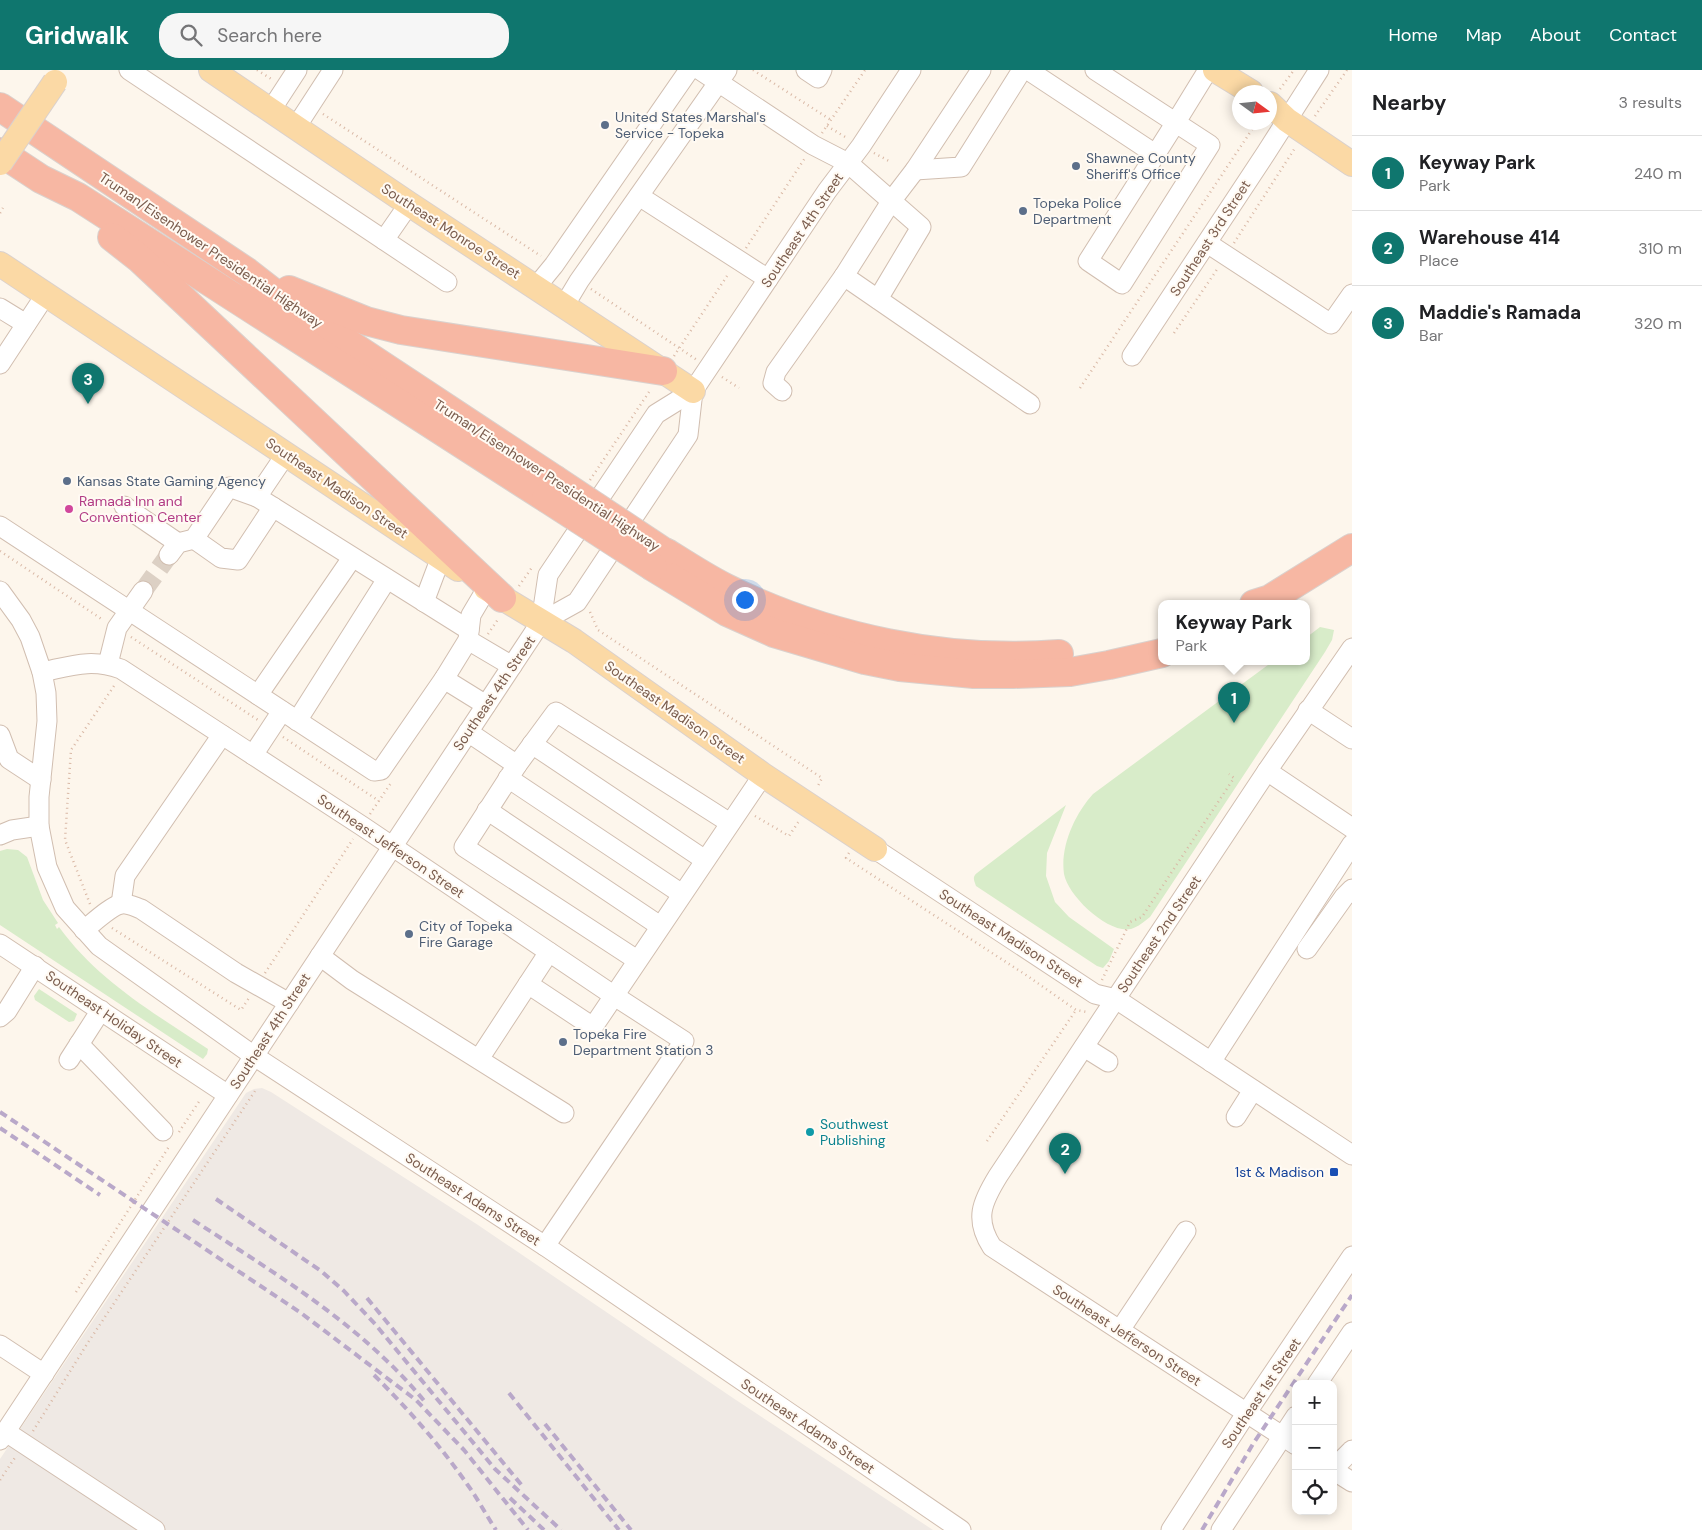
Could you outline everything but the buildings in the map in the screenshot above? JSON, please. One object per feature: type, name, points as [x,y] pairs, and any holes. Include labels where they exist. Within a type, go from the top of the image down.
[{"type":"highway","name":"Truman/Eisenhower Presidential Highway","points":[[1,107],[246,272],[291,306],[550,488]]},
{"type":"highway","name":"Truman/Eisenhower Presidential Highway","points":[[0,152],[41,179],[78,197],[550,488],[659,559],[762,604],[822,627],[900,667],[982,664],[1130,643],[1158,637]]},
{"type":"highway","points":[[41,179],[140,259],[499,596]]},
{"type":"highway","points":[[246,272],[366,321],[401,330],[663,371]]},
{"type":"highway","points":[[1274,600],[1352,548]]},
{"type":"highway","points":[[1277,600],[1326,584],[1352,566]]},
{"type":"highway","name":"Truman/Eisenhower Presidential Highway","points":[[982,664],[1014,674],[1070,672],[1158,654]]},
{"type":"main road","name":"Southeast Monroe Street","points":[[211,70],[693,391]]},
{"type":"main road","points":[[1216,70],[1240,85]]},
{"type":"main road","points":[[0,163],[59,76]]},
{"type":"main road","points":[[1277,110],[1296,126],[1352,164]]},
{"type":"main road","name":"Southeast Madison Street","points":[[0,264],[499,596],[574,641],[763,775],[875,849]]},
{"type":"street","points":[[129,70],[446,282]]},
{"type":"street","points":[[270,110],[297,70]]},
{"type":"street","points":[[296,127],[333,70]]},
{"type":"street","points":[[536,287],[554,265],[689,70]]},
{"type":"street","points":[[700,70],[723,76],[814,144],[848,163],[921,227],[878,300]]},
{"type":"street","points":[[806,70],[818,78],[822,70]]},
{"type":"street","name":"Southeast 4th Street","points":[[3,1436],[541,622],[548,575],[656,414],[693,391],[827,191],[861,146],[911,70]]},
{"type":"street","points":[[782,391],[773,383],[776,372],[844,276],[892,200],[915,170],[981,70]]},
{"type":"street","points":[[915,170],[961,167],[1022,70]]},
{"type":"street","points":[[1028,70],[1156,154]]},
{"type":"street","points":[[1095,70],[1176,122],[1210,144],[1122,284],[1088,261],[1156,154],[1176,122],[1208,70]]},
{"type":"street","name":"Southeast 3rd Street","points":[[1132,356],[1207,243],[1296,126],[1319,70]]},
{"type":"street","points":[[564,306],[579,281],[723,76]]},
{"type":"street","points":[[639,196],[768,279]]},
{"type":"street","points":[[384,240],[410,204]]},
{"type":"street","points":[[1207,243],[1331,324],[1352,294]]},
{"type":"street","points":[[844,276],[1030,404]]},
{"type":"street","points":[[0,364],[46,294]]},
{"type":"street","points":[[0,308],[26,324]]},
{"type":"street","name":"Southeast 4th Street","points":[[541,622],[577,602],[688,435],[693,391]]},
{"type":"street","points":[[257,497],[286,454]]},
{"type":"street","points":[[180,546],[229,486],[257,497],[424,602],[472,639],[512,666]]},
{"type":"street","points":[[124,506],[180,546],[221,558],[238,560],[273,508]]},
{"type":"street","points":[[0,526],[374,771],[381,770],[472,639],[471,615],[499,596]]},
{"type":"street","points":[[424,602],[441,557]]},
{"type":"street","points":[[258,695],[352,558]]},
{"type":"street","points":[[253,755],[270,728],[289,716],[387,579]]},
{"type":"street","points":[[42,672],[90,663],[117,668],[117,628],[143,591]]},
{"type":"street","name":"Southeast Adams Street","points":[[1,592],[21,620],[30,637],[42,672],[46,693],[47,721],[39,797],[40,826],[47,867],[65,908],[98,946],[254,1056],[544,1246],[961,1530]]},
{"type":"street","name":"Southeast 2nd Street","points":[[982,1226],[982,1205],[987,1194],[1267,771],[1352,648]]},
{"type":"street","name":"Southeast Jefferson Street","points":[[117,668],[362,826],[684,1041],[544,1246]]},
{"type":"street","points":[[444,679],[486,705]]},
{"type":"street","points":[[1308,710],[1352,738]]},
{"type":"street","points":[[637,960],[464,847],[512,772],[556,712],[730,823]]},
{"type":"street","points":[[468,732],[512,772],[682,894]]},
{"type":"street","points":[[0,735],[9,759],[41,780]]},
{"type":"street","points":[[121,904],[125,876],[222,735]]},
{"type":"street","points":[[532,744],[705,860]]},
{"type":"street","points":[[1267,771],[1352,828]]},
{"type":"street","points":[[528,984],[593,1027],[763,775]]},
{"type":"street","points":[[487,810],[660,926]]},
{"type":"street","points":[[0,835],[12,830],[40,826]]},
{"type":"street","points":[[1211,1062],[1352,844]]},
{"type":"street","name":"Southeast Madison Street","points":[[875,849],[1095,994],[1116,999],[1352,1155]]},
{"type":"street","points":[[1308,949],[1344,897],[1352,889]]},
{"type":"street","points":[[84,930],[121,904],[141,909],[257,985],[289,1003]]},
{"type":"street","name":"Southeast Holiday Street","points":[[0,944],[228,1095]]},
{"type":"street","points":[[479,1059],[549,952]]},
{"type":"street","points":[[320,956],[352,980],[564,1113]]},
{"type":"street","points":[[0,1016],[7,1011],[35,966]]},
{"type":"street","points":[[69,1060],[101,1010]]},
{"type":"street","points":[[79,1044],[172,1134]]},
{"type":"street","points":[[1084,1047],[1108,1062]]},
{"type":"street","points":[[1236,1117],[1253,1090]]},
{"type":"street","name":"Southeast Jefferson Street","points":[[982,1226],[992,1247],[1289,1440]]},
{"type":"street","points":[[1120,1330],[1186,1231]]},
{"type":"street","name":"Southeast 1st Street","points":[[1171,1530],[1247,1412],[1352,1256]]},
{"type":"street","points":[[1320,1380],[1352,1332]]},
{"type":"street","points":[[0,1345],[44,1374]]},
{"type":"street","points":[[1222,1529],[1289,1440],[1293,1425]]},
{"type":"street","points":[[3,1436],[24,1445],[155,1530]]},
{"type":"street","points":[[1337,1465],[1352,1450]]},
{"type":"street","points":[[1334,1470],[1352,1482]]},
{"type":"path","points":[[257,70],[285,88]]},
{"type":"path","points":[[753,70],[831,120]]},
{"type":"path","points":[[588,484],[864,70]]},
{"type":"path","points":[[1277,94],[1294,70]]},
{"type":"path","points":[[1174,333],[1285,165],[1296,126],[1347,70]]},
{"type":"path","points":[[310,105],[554,265]]},
{"type":"path","points":[[1080,388],[1252,130]]},
{"type":"path","points":[[0,213],[3,208]]},
{"type":"path","points":[[579,281],[739,388]]},
{"type":"path","points":[[0,551],[380,801]]},
{"type":"path","points":[[472,639],[499,596],[534,563],[548,575]]},
{"type":"path","points":[[577,602],[592,613],[598,630],[822,778]]},
{"type":"path","points":[[117,668],[71,750],[65,840],[91,906],[110,926],[240,1010],[396,776]]},
{"type":"path","points":[[851,850],[846,858],[1029,977],[1076,1010],[1087,1012],[1130,922],[1142,917],[1234,778],[1229,774]]},
{"type":"path","points":[[987,1142],[1076,1010]]},
{"type":"path","points":[[0,1480],[87,1344],[256,1091]]},
{"type":"path","points":[[75,1294],[172,1134],[200,1100]]},
{"type":"shaded area","points":[[262,1088],[478,1225],[733,1398],[933,1530],[165,1530],[147,1518],[138,1530],[0,1530],[0,1459],[246,1093]]},
{"type":"green space","points":[[1320,627],[1334,630],[1332,640],[1325,652],[1150,917],[1134,928],[1122,929],[1111,926],[1090,912],[1073,893],[1067,883],[1063,863],[1070,831],[1086,802],[1093,794],[1268,665],[1310,665],[1310,635]]},
{"type":"green space","points":[[1066,805],[1047,853],[1046,876],[1055,902],[1069,917],[1114,949],[1109,961],[1103,968],[1097,966],[976,886],[974,880],[974,876],[977,873]]},
{"type":"green space","points":[[7,849],[18,850],[27,857],[43,900],[58,923],[55,925],[57,929],[59,927],[74,946],[109,980],[147,1009],[208,1049],[203,1059],[0,925],[0,851]]},
{"type":"green space","points":[[39,989],[77,1014],[74,1021],[69,1022],[35,1000],[34,996]]},
{"type":"tunnel","points":[[143,591],[169,555]]},
{"type":"railway","points":[[0,1112],[301,1313],[416,1400],[464,1450],[528,1530]]},
{"type":"railway","points":[[0,1128],[100,1195]]},
{"type":"railway","points":[[216,1199],[321,1271],[344,1291],[375,1324],[495,1469],[561,1530]]},
{"type":"railway","points":[[193,1220],[317,1302],[374,1349],[426,1403]]},
{"type":"railway","points":[[1202,1530],[1253,1444],[1352,1295]]},
{"type":"railway","points":[[367,1298],[524,1488]]},
{"type":"railway","points":[[374,1375],[435,1441],[471,1490],[496,1530]]},
{"type":"railway","points":[[509,1393],[619,1530]]},
{"type":"railway","points":[[545,1424],[631,1530]]},
{"type":"railway","points":[[510,1498],[544,1530]]},
{"type":"place","name":"United States Marshal's Service - Topeka","points":[[605,125]]},
{"type":"place","name":"Shawnee County Sheriff's Office","points":[[1076,166]]},
{"type":"place","name":"Topeka Police Department","points":[[1023,211]]},
{"type":"place","name":"Maddie's Ramada","points":[[88,404]]},
{"type":"place","name":"Kansas State Gaming Agency","points":[[67,481]]},
{"type":"place","name":"Ramada Inn and Convention Center","points":[[69,509]]},
{"type":"place","name":"Keyway Park","points":[[1234,723]]},
{"type":"place","name":"City of Topeka Fire Garage","points":[[409,934]]},
{"type":"place","name":"Topeka Fire Department Station 3","points":[[563,1042]]},
{"type":"place","name":"Southwest Publishing","points":[[810,1132]]},
{"type":"place","name":"1st & Madison","points":[[1334,1172]]},
{"type":"place","name":"Warehouse 414","points":[[1065,1174]]}]
